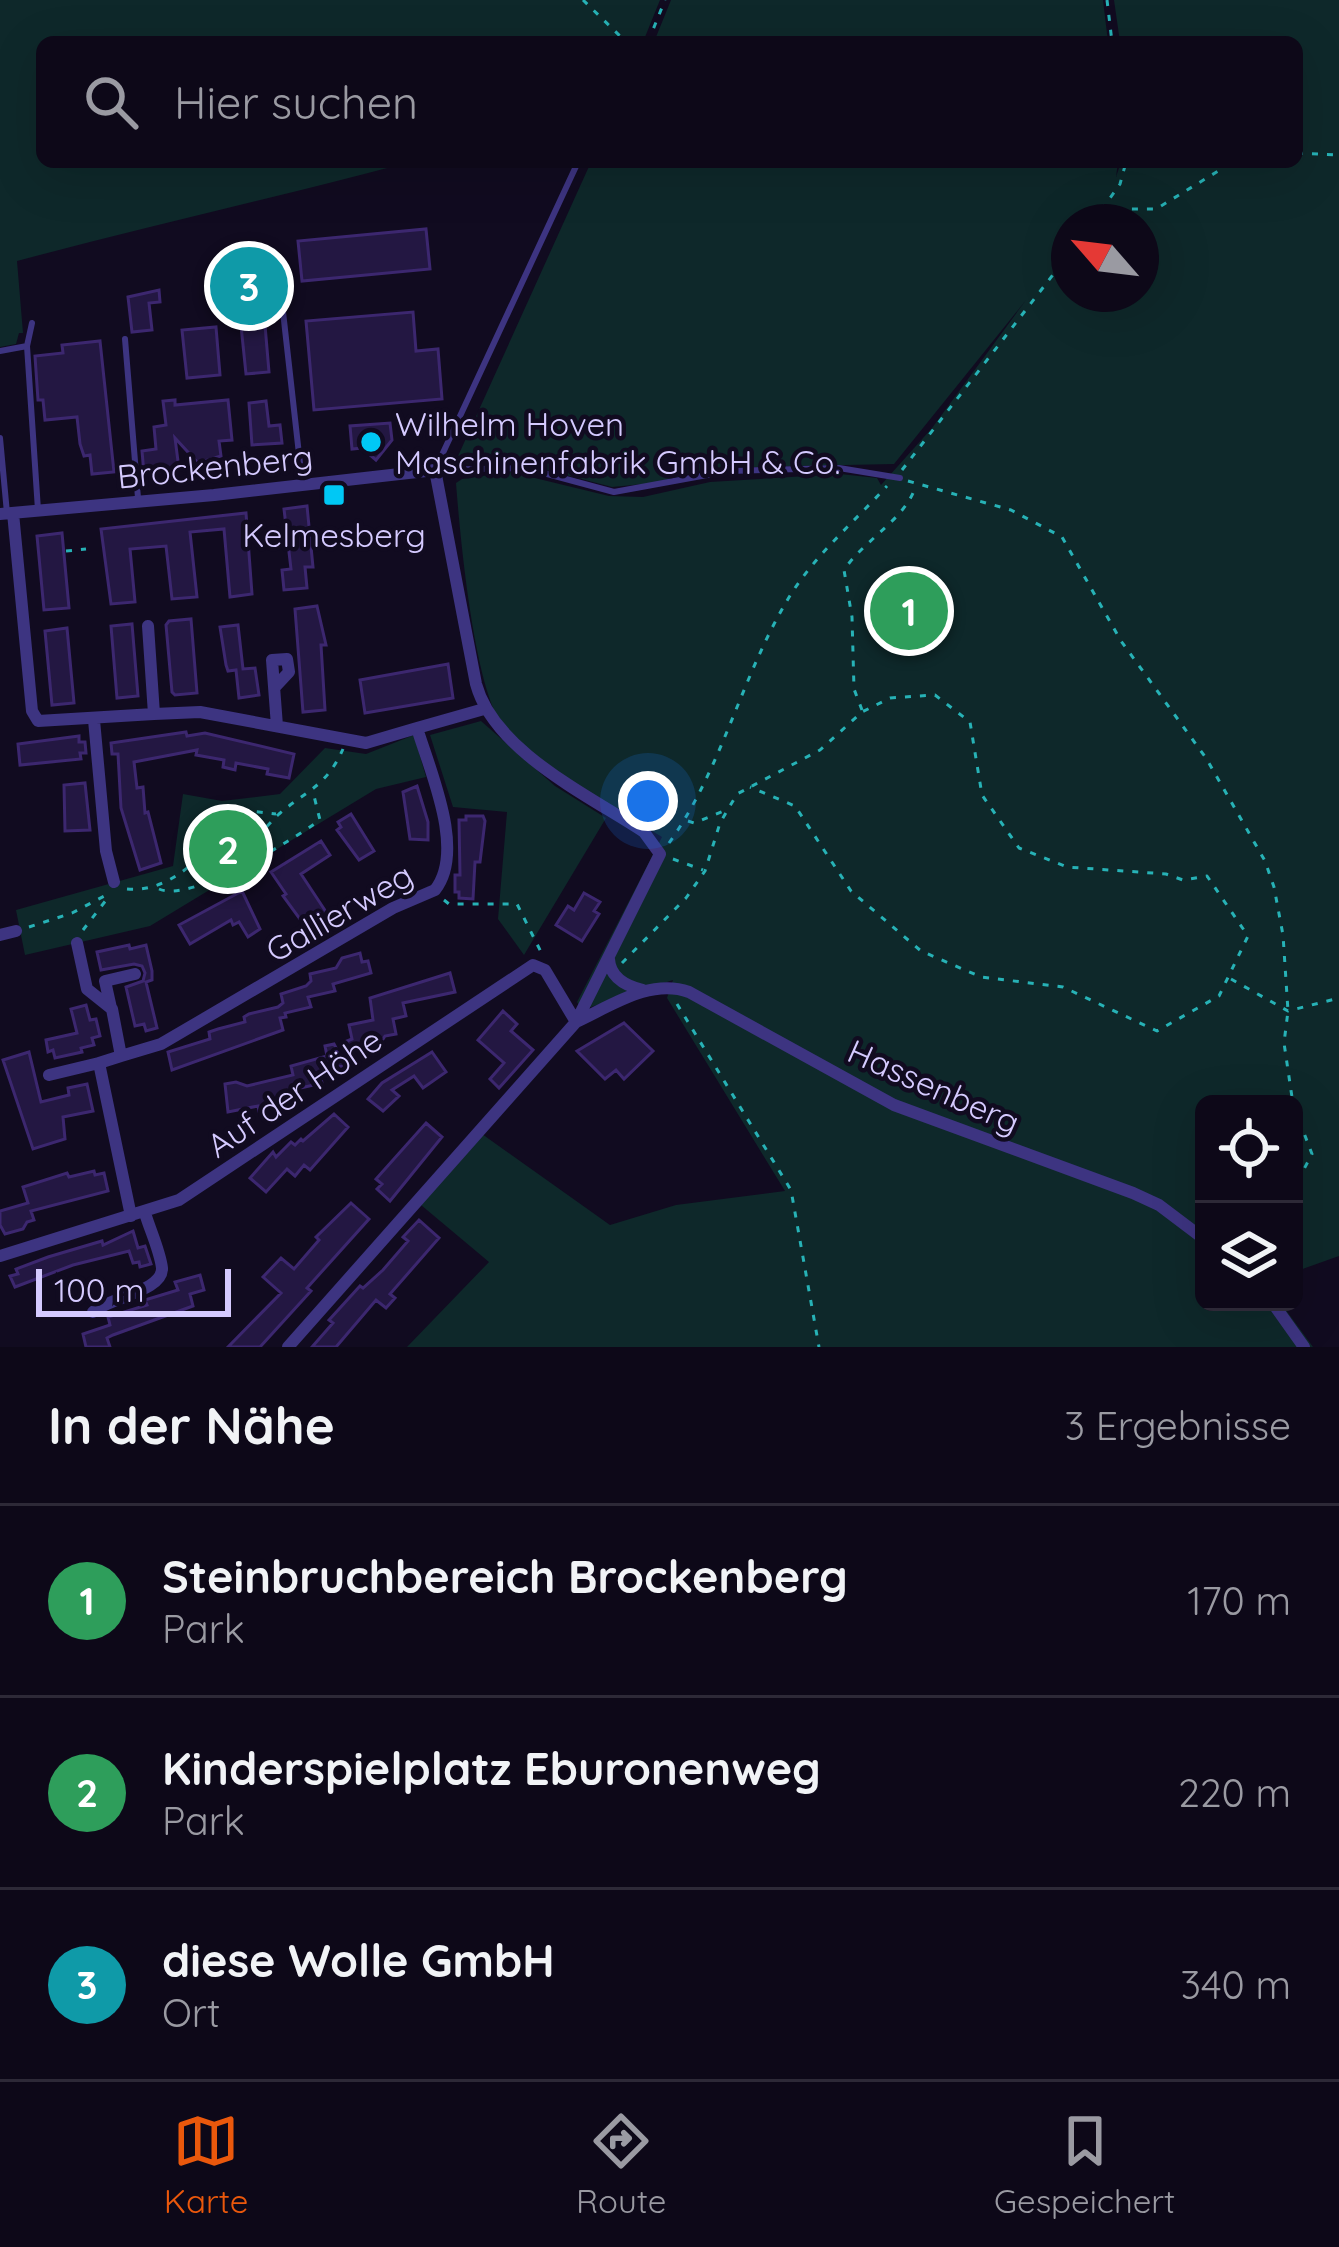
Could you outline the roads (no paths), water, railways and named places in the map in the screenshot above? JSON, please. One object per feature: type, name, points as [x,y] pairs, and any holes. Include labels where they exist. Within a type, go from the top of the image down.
[{"type":"street","name":"Brockenberg","points":[[7,513],[436,470]]},
{"type":"street","points":[[288,1347],[576,1022],[660,854],[644,832],[506,736],[484,709],[436,470]]},
{"type":"street","points":[[7,513],[34,717],[46,723],[200,712],[366,743],[484,709]]},
{"type":"street","points":[[148,626],[154,714]]},
{"type":"street","points":[[275,687],[277,726]]},
{"type":"street","points":[[94,720],[113,888]]},
{"type":"street","name":"Gallierweg","points":[[50,1076],[161,1044],[393,908],[435,890],[445,870],[446,820],[417,728]]},
{"type":"street","points":[[0,935],[16,931]]},
{"type":"street","points":[[76,943],[86,989],[112,1009]]},
{"type":"street","points":[[609,957],[612,974],[643,990]]},
{"type":"street","name":"Auf der Höhe","points":[[0,1256],[179,1200],[521,972],[539,966],[576,1022]]},
{"type":"street","points":[[121,1056],[105,981],[135,974]]},
{"type":"street","points":[[576,1022],[643,990]]},
{"type":"street","name":"Hassenberg","points":[[643,990],[689,992],[894,1105],[1159,1205],[1195,1232]]},
{"type":"street","points":[[93,1312],[107,1301],[151,1288],[162,1270],[138,1214],[99,1064]]},
{"type":"street","points":[[1278,1311],[1304,1347]]},
{"type":"lane","points":[[575,168],[436,470],[525,468],[614,492],[729,471],[839,468],[898,477]]},
{"type":"lane","points":[[279,276],[302,485]]},
{"type":"lane","points":[[32,323],[27,346],[38,510]]},
{"type":"lane","points":[[124,339],[139,502]]},
{"type":"lane","points":[[0,351],[27,346]]},
{"type":"lane","points":[[0,438],[7,513]]},
{"type":"place","name":"diese Wolle GmbH","points":[[249,286]]},
{"type":"place","name":"Wilhelm Hoven Maschinenfabrik GmbH & Co.","points":[[371,442]]},
{"type":"place","name":"Kelmesberg","points":[[334,495]]},
{"type":"place","name":"Steinbruchbereich Brockenberg","points":[[909,611]]},
{"type":"place","name":"Kinderspielplatz Eburonenweg","points":[[228,849]]}]
